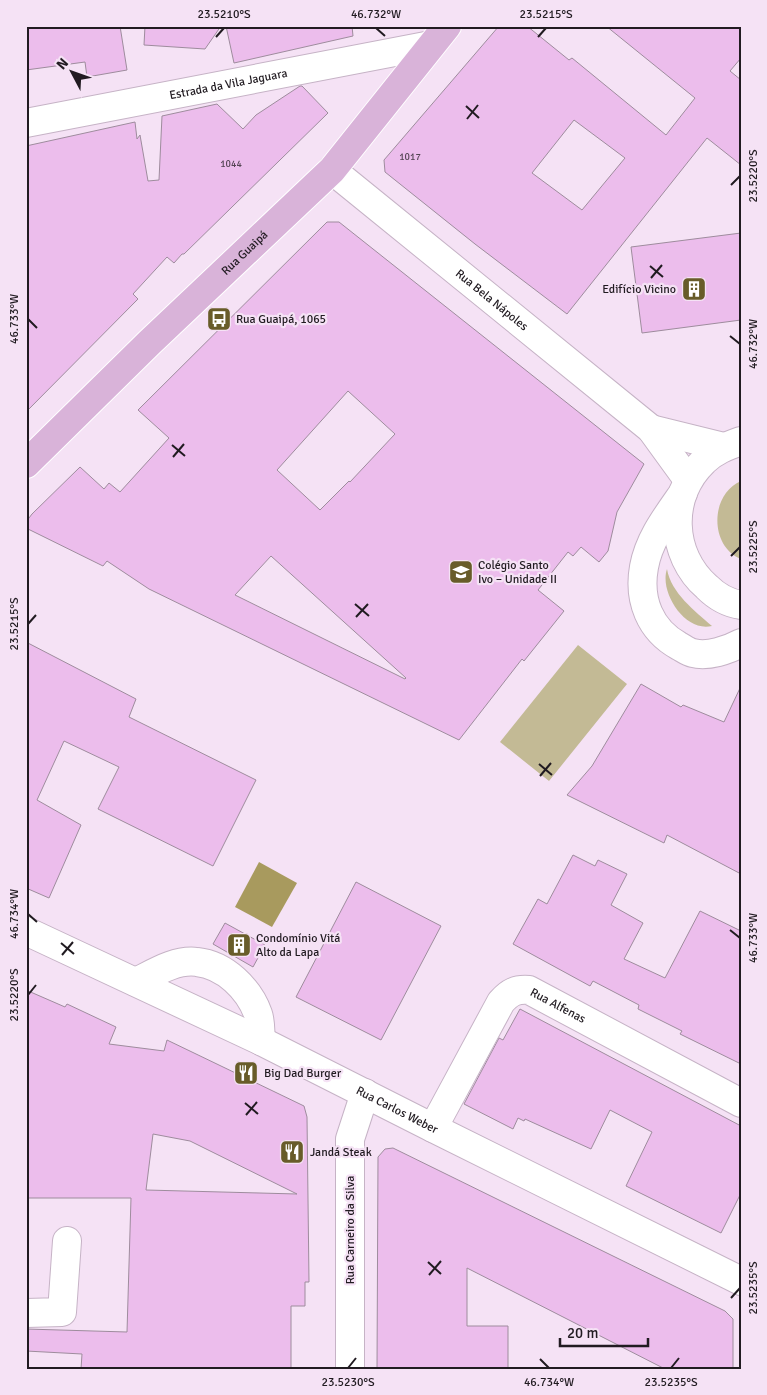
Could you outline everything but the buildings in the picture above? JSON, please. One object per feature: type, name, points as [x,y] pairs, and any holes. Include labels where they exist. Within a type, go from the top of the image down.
[{"type":"main road","name":"Rua Guaipá","points":[[30,455],[332,170],[439,36]]},
{"type":"street","name":"Estrada da Vila Jaguara","points":[[26,124],[439,36]]},
{"type":"street","name":"Rua Bela Nápoles","points":[[332,170],[651,429]]},
{"type":"street","points":[[651,429],[732,444]]},
{"type":"street","points":[[651,429],[686,486],[677,515],[678,538],[685,561],[698,580],[716,595],[741,605]]},
{"type":"street","points":[[732,444],[704,461],[650,543],[644,569],[644,599],[647,613],[657,628],[670,641],[692,653],[706,654],[730,649],[741,643]]},
{"type":"street","name":"Rua Carlos Weber","points":[[26,930],[261,1041],[741,1280]]},
{"type":"street","points":[[136,982],[162,969],[178,964],[196,962],[216,967],[232,977],[247,993],[258,1015],[261,1041]]},
{"type":"street","name":"Rua Alfenas","points":[[433,1128],[501,1002],[509,993],[518,989],[528,990],[741,1103]]},
{"type":"street","name":"Rua Carneiro da Silva","points":[[350,1369],[350,1139],[365,1094]]},
{"type":"street","points":[[26,1313],[62,1312],[67,1241]]},
{"type":"shaded area","points":[[741,481],[741,559],[723,543],[717,520],[723,497]]},
{"type":"shaded area","points":[[667,569],[669,578],[679,594],[691,608],[712,626],[702,627],[692,623],[676,609],[667,589]]},
{"type":"shaded area","points":[[578,645],[627,684],[549,781],[500,742]]},
{"type":"shaded area","points":[[259,862],[297,883],[272,927],[235,907]]},
{"type":"place","name":"Edifício Vicino","points":[[694,289]]},
{"type":"place","name":"Rua Guaipá, 1065","points":[[219,319]]},
{"type":"place","name":"Colégio Santo Ivo – Unidade II","points":[[461,572]]},
{"type":"place","name":"Condomínio Vitá Alto da Lapa","points":[[239,945]]},
{"type":"place","name":"Big Dad Burger","points":[[246,1073]]},
{"type":"place","name":"Jandá Steak","points":[[292,1152]]}]
